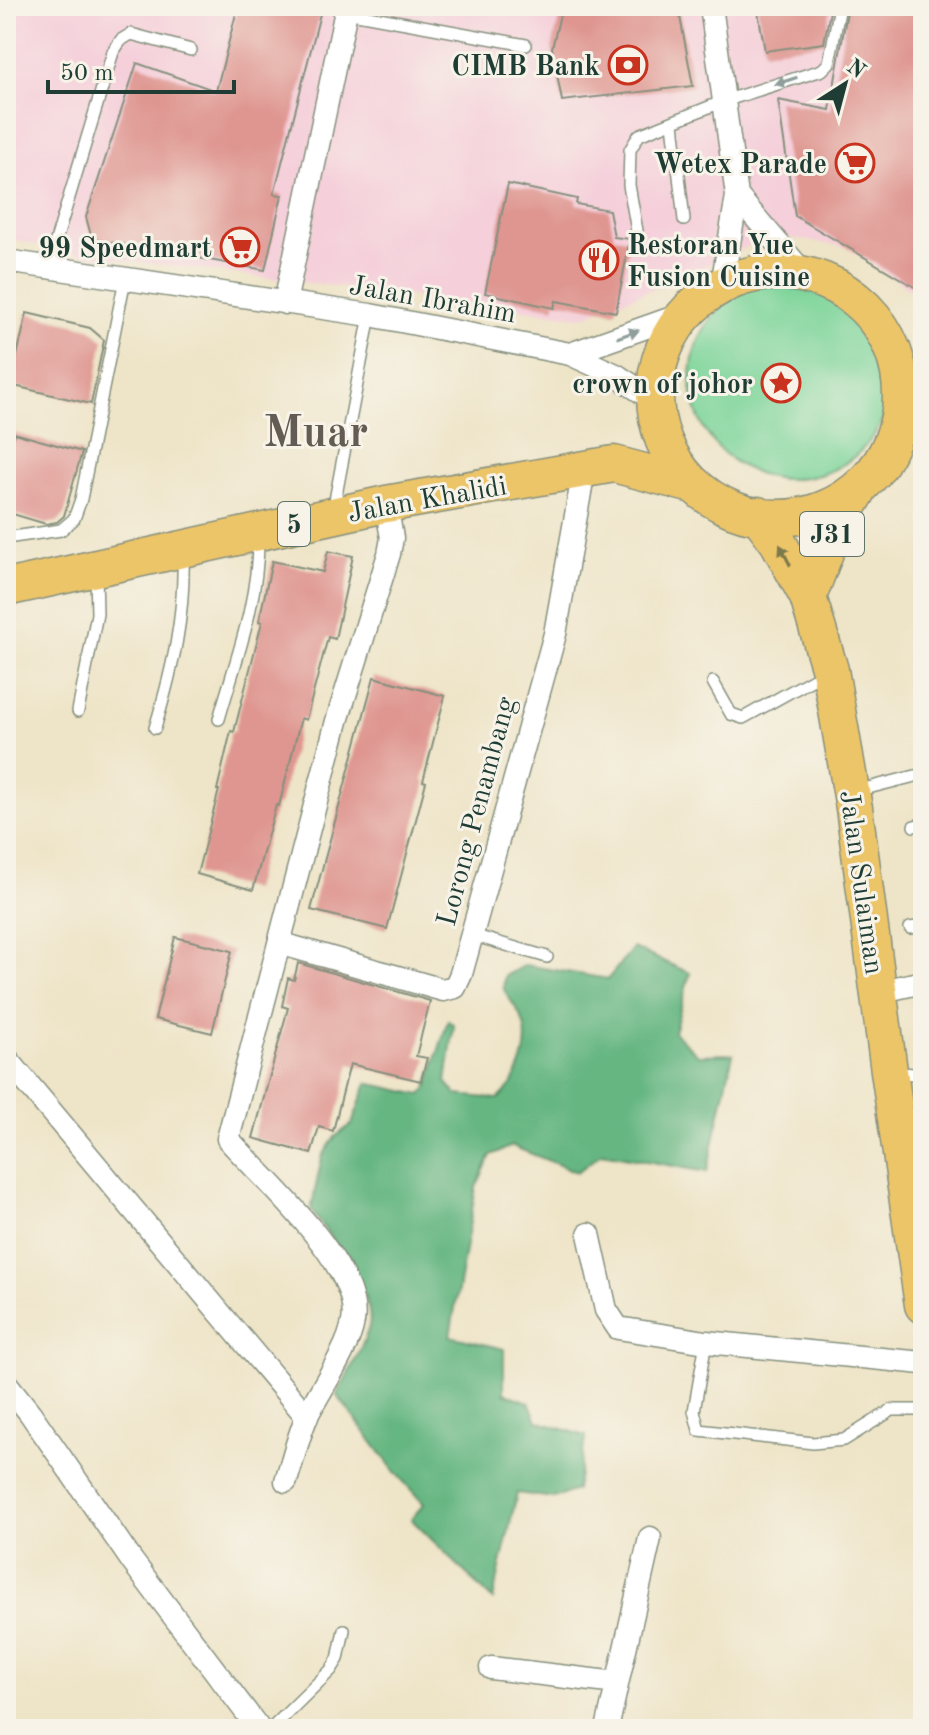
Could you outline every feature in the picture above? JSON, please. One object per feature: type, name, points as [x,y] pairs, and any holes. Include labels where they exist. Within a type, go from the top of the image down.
[{"type":"main road","points":[[599,467],[649,427],[654,407],[656,368],[668,339],[686,313],[722,285],[749,276],[777,273],[806,276],[838,288],[865,308],[886,334],[898,363],[903,392],[901,423],[880,464]]},
{"type":"main road","points":[[886,334],[923,353]]},
{"type":"main road","points":[[654,407],[666,451],[689,484]]},
{"type":"main road","name":"5","points":[[599,467],[689,484],[733,509],[758,515],[821,510],[847,496],[923,426]]},
{"type":"main road","name":"J31","points":[[808,597],[832,534],[849,503],[880,464]]},
{"type":"main road","name":"Jalan Khalidi","points":[[6,588],[386,504],[599,467]]},
{"type":"main road","name":"J31","points":[[758,515],[778,542],[808,597]]},
{"type":"main road","name":"Jalan Sulaiman","points":[[808,597],[830,670],[852,792],[878,992],[906,1073],[923,1305]]},
{"type":"street","points":[[711,6],[737,196],[722,285]]},
{"type":"street","points":[[285,303],[347,9]]},
{"type":"street","points":[[737,196],[806,276]]},
{"type":"street","name":"Jalan Ibrahim","points":[[6,261],[370,315],[570,354],[616,375],[654,407]]},
{"type":"street","points":[[570,354],[686,313]]},
{"type":"street","name":"Lorong Penambang","points":[[279,943],[443,990],[455,987],[472,935],[599,467]]},
{"type":"street","points":[[286,1481],[307,1417],[348,1338],[353,1321],[351,1297],[333,1259],[309,1225],[228,1139],[337,721],[389,554],[392,538],[386,504]]},
{"type":"street","points":[[878,992],[923,982]]},
{"type":"street","points":[[8,1060],[307,1417]]},
{"type":"street","points":[[589,1234],[606,1310],[618,1328],[706,1342],[923,1363]]},
{"type":"street","points":[[6,1383],[132,1561],[259,1729]]},
{"type":"street","points":[[607,1729],[650,1538]]},
{"type":"street","points":[[491,1668],[617,1683]]},
{"type":"lane","points":[[637,231],[629,185],[630,150],[639,135],[724,101],[822,70],[829,63],[840,6]]},
{"type":"lane","points":[[347,9],[526,45]]},
{"type":"lane","points":[[48,267],[113,52],[121,40],[131,34],[191,50]]},
{"type":"lane","points":[[673,123],[684,220]]},
{"type":"lane","points":[[6,538],[61,530],[74,519],[81,499],[125,279]]},
{"type":"lane","points":[[332,516],[370,315]]},
{"type":"lane","points":[[219,719],[255,587],[257,532]]},
{"type":"lane","points":[[155,728],[175,661],[183,594],[183,549]]},
{"type":"lane","points":[[78,711],[97,614],[96,568]]},
{"type":"lane","points":[[713,682],[731,714],[743,718],[830,670]]},
{"type":"lane","points":[[852,792],[923,774]]},
{"type":"lane","points":[[472,935],[547,957]]},
{"type":"lane","points":[[706,1342],[694,1411],[699,1430],[813,1443],[844,1440],[892,1410],[923,1410]]},
{"type":"lane","points":[[271,1729],[331,1670],[338,1659],[344,1630]]},
{"type":"shaded area","points":[[6,6],[923,6],[923,298],[846,247],[773,235],[682,277],[582,317],[84,255],[6,238]]},
{"type":"green space","points":[[791,279],[829,286],[862,308],[884,341],[891,379],[884,417],[862,450],[829,472],[791,479],[753,472],[720,450],[698,417],[691,379],[698,341],[720,308],[753,286]]},
{"type":"green space","points":[[633,948],[690,973],[674,1032],[698,1055],[733,1054],[707,1172],[602,1153],[577,1172],[512,1146],[491,1155],[476,1187],[450,1336],[504,1349],[504,1393],[529,1402],[537,1421],[586,1436],[576,1490],[554,1498],[517,1493],[493,1600],[411,1519],[424,1504],[396,1473],[337,1395],[363,1343],[369,1326],[369,1313],[349,1266],[311,1210],[322,1157],[335,1137],[352,1124],[367,1083],[421,1095],[427,1088],[448,1020],[454,1025],[446,1082],[457,1095],[498,1099],[520,1068],[526,1038],[521,1018],[504,989],[505,976],[525,965],[608,979]]},
{"type":"building","points":[[238,6],[322,6],[274,194],[282,195],[265,270],[92,239],[86,217],[137,63],[216,91]]},
{"type":"building","points":[[562,6],[678,6],[693,86],[562,101],[552,48]]},
{"type":"building","points":[[757,6],[831,6],[824,43],[765,51]]},
{"type":"building","name":"Wetex Parade","points":[[848,6],[923,6],[923,292],[795,216],[778,100],[830,110]]},
{"type":"building","points":[[508,184],[577,199],[576,204],[609,210],[614,237],[630,239],[616,312],[556,301],[554,308],[485,293]]},
{"type":"building","points":[[27,313],[90,328],[104,340],[91,404],[10,385]]},
{"type":"building","points":[[14,433],[82,452],[64,516],[57,522],[46,524],[6,512],[6,462]]},
{"type":"building","points":[[328,551],[353,556],[335,639],[328,637],[306,720],[301,718],[279,806],[276,805],[253,890],[197,874],[231,731],[234,732],[262,622],[259,621],[272,561],[323,572]]},
{"type":"building","points":[[374,677],[445,696],[387,929],[311,910]]},
{"type":"building","points":[[175,937],[232,951],[212,1033],[155,1019]]},
{"type":"building","points":[[298,963],[430,1001],[416,1056],[427,1058],[421,1081],[350,1064],[333,1131],[319,1127],[311,1154],[253,1138],[288,1008],[282,1006],[288,978],[294,980]]},
{"type":"place","name":"CIMB Bank","points":[[628,65]]},
{"type":"place","name":"Wetex Parade","points":[[855,163]]},
{"type":"place","name":"99 Speedmart","points":[[240,247]]},
{"type":"place","name":"Restoran Yue Fusion Cuisine","points":[[599,260]]},
{"type":"place","name":"crown of johor","points":[[781,383]]},
{"type":"district","name":"Muar","points":[[316,431]]}]
